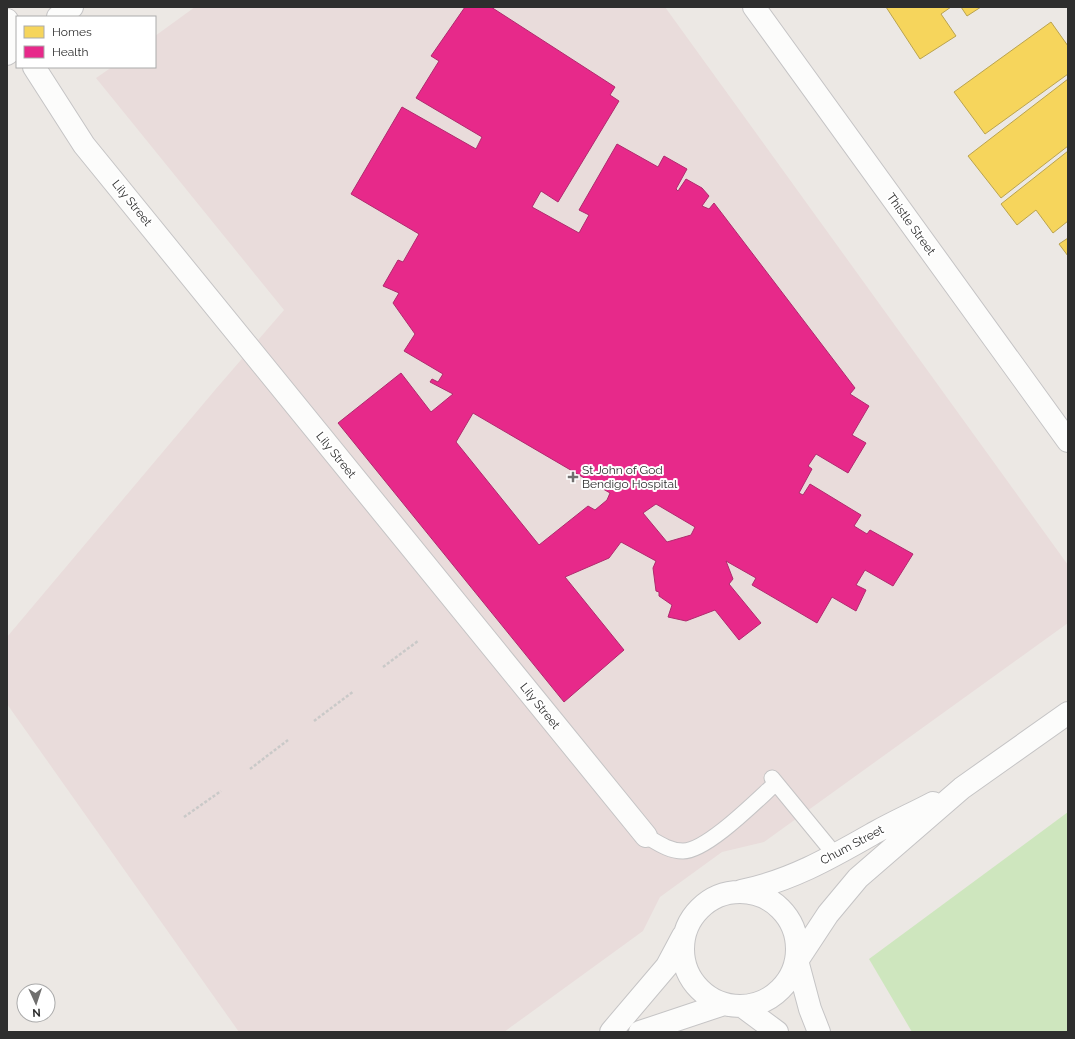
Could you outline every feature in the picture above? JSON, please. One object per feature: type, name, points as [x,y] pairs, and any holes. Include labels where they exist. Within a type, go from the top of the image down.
[{"type":"street","points":[[59,16],[72,7]]},
{"type":"street","name":"Thistle Street","points":[[754,7],[1068,441]]},
{"type":"street","points":[[7,20],[16,35]]},
{"type":"street","points":[[7,54],[16,47]]},
{"type":"street","name":"Lily Street","points":[[35,68],[84,145],[646,836]]},
{"type":"street","name":"Chum Street","points":[[798,961],[828,914],[858,878],[962,788],[1068,713]]},
{"type":"street","name":"Chum Street","points":[[738,892],[763,886],[836,856],[876,832],[962,788]]},
{"type":"street","points":[[612,1032],[667,966],[692,917],[705,904],[720,895],[738,892],[756,894],[773,902],[787,915],[795,932],[798,961],[806,994],[819,1032]]},
{"type":"street","points":[[685,933],[682,951],[686,968],[694,984],[708,996],[733,1005],[777,1032]]},
{"type":"street","points":[[640,1032],[733,1005],[759,1003],[774,995],[787,983],[798,961]]},
{"type":"lane","points":[[646,836],[672,850],[684,851],[696,848],[715,836],[774,781],[836,856]]},
{"type":"path","points":[[383,667],[418,641]]},
{"type":"path","points":[[314,721],[354,691]]},
{"type":"path","points":[[250,769],[288,740]]},
{"type":"path","points":[[184,817],[221,792]]},
{"type":"shaded area","name":"St John of God Bendigo Hospital","points":[[195,7],[665,7],[1068,565],[1068,623],[764,842],[722,852],[660,897],[643,931],[504,1032],[239,1032],[7,704],[7,637],[284,310],[96,78],[111,68],[156,68],[156,35]]},
{"type":"green space","points":[[1068,812],[1068,1032],[912,1032],[869,959]]},
{"type":"building: Homes","points":[[886,7],[951,7],[941,14],[956,36],[920,59]]},
{"type":"building: Homes","points":[[961,7],[981,7],[967,16]]},
{"type":"building: Homes","points":[[1051,22],[1068,46],[1068,74],[985,134],[954,92]]},
{"type":"building: Homes","points":[[1068,79],[1068,146],[1001,198],[968,156]]},
{"type":"building: Homes","points":[[1068,151],[1068,221],[1053,233],[1036,210],[1017,225],[1001,204]]},
{"type":"building: Homes","points":[[1068,238],[1068,256],[1059,244]]},
{"type":"building: Health","points":[[465,7],[491,7],[615,87],[610,95],[619,101],[558,202],[541,191],[532,207],[579,233],[589,215],[579,210],[617,144],[658,167],[664,156],[687,169],[676,189],[678,191],[686,179],[702,188],[709,196],[702,206],[709,209],[714,203],[855,388],[850,394],[869,406],[852,435],[866,443],[848,473],[816,454],[808,466],[812,469],[799,493],[803,495],[810,484],[861,515],[854,526],[867,534],[870,530],[913,554],[893,586],[865,570],[856,585],[866,590],[856,611],[832,597],[817,623],[752,585],[756,578],[726,561],[733,579],[729,584],[761,623],[739,640],[715,610],[686,621],[668,617],[672,605],[659,596],[659,592],[656,591],[653,568],[656,561],[621,542],[609,558],[565,577],[624,650],[564,702],[338,423],[401,373],[431,412],[453,394],[430,382],[432,379],[438,382],[443,374],[404,351],[415,334],[393,303],[399,293],[383,286],[398,260],[403,262],[419,234],[351,194],[402,107],[476,149],[482,137],[416,98],[439,61],[431,56]],"holes":[[[473,413],[610,493],[607,500],[595,510],[588,506],[539,545],[456,442]],[[656,504],[695,527],[691,535],[667,542],[643,513]]]},
{"type":"place","name":"St John of God Bendigo Hospital","points":[[573,477]]}]
